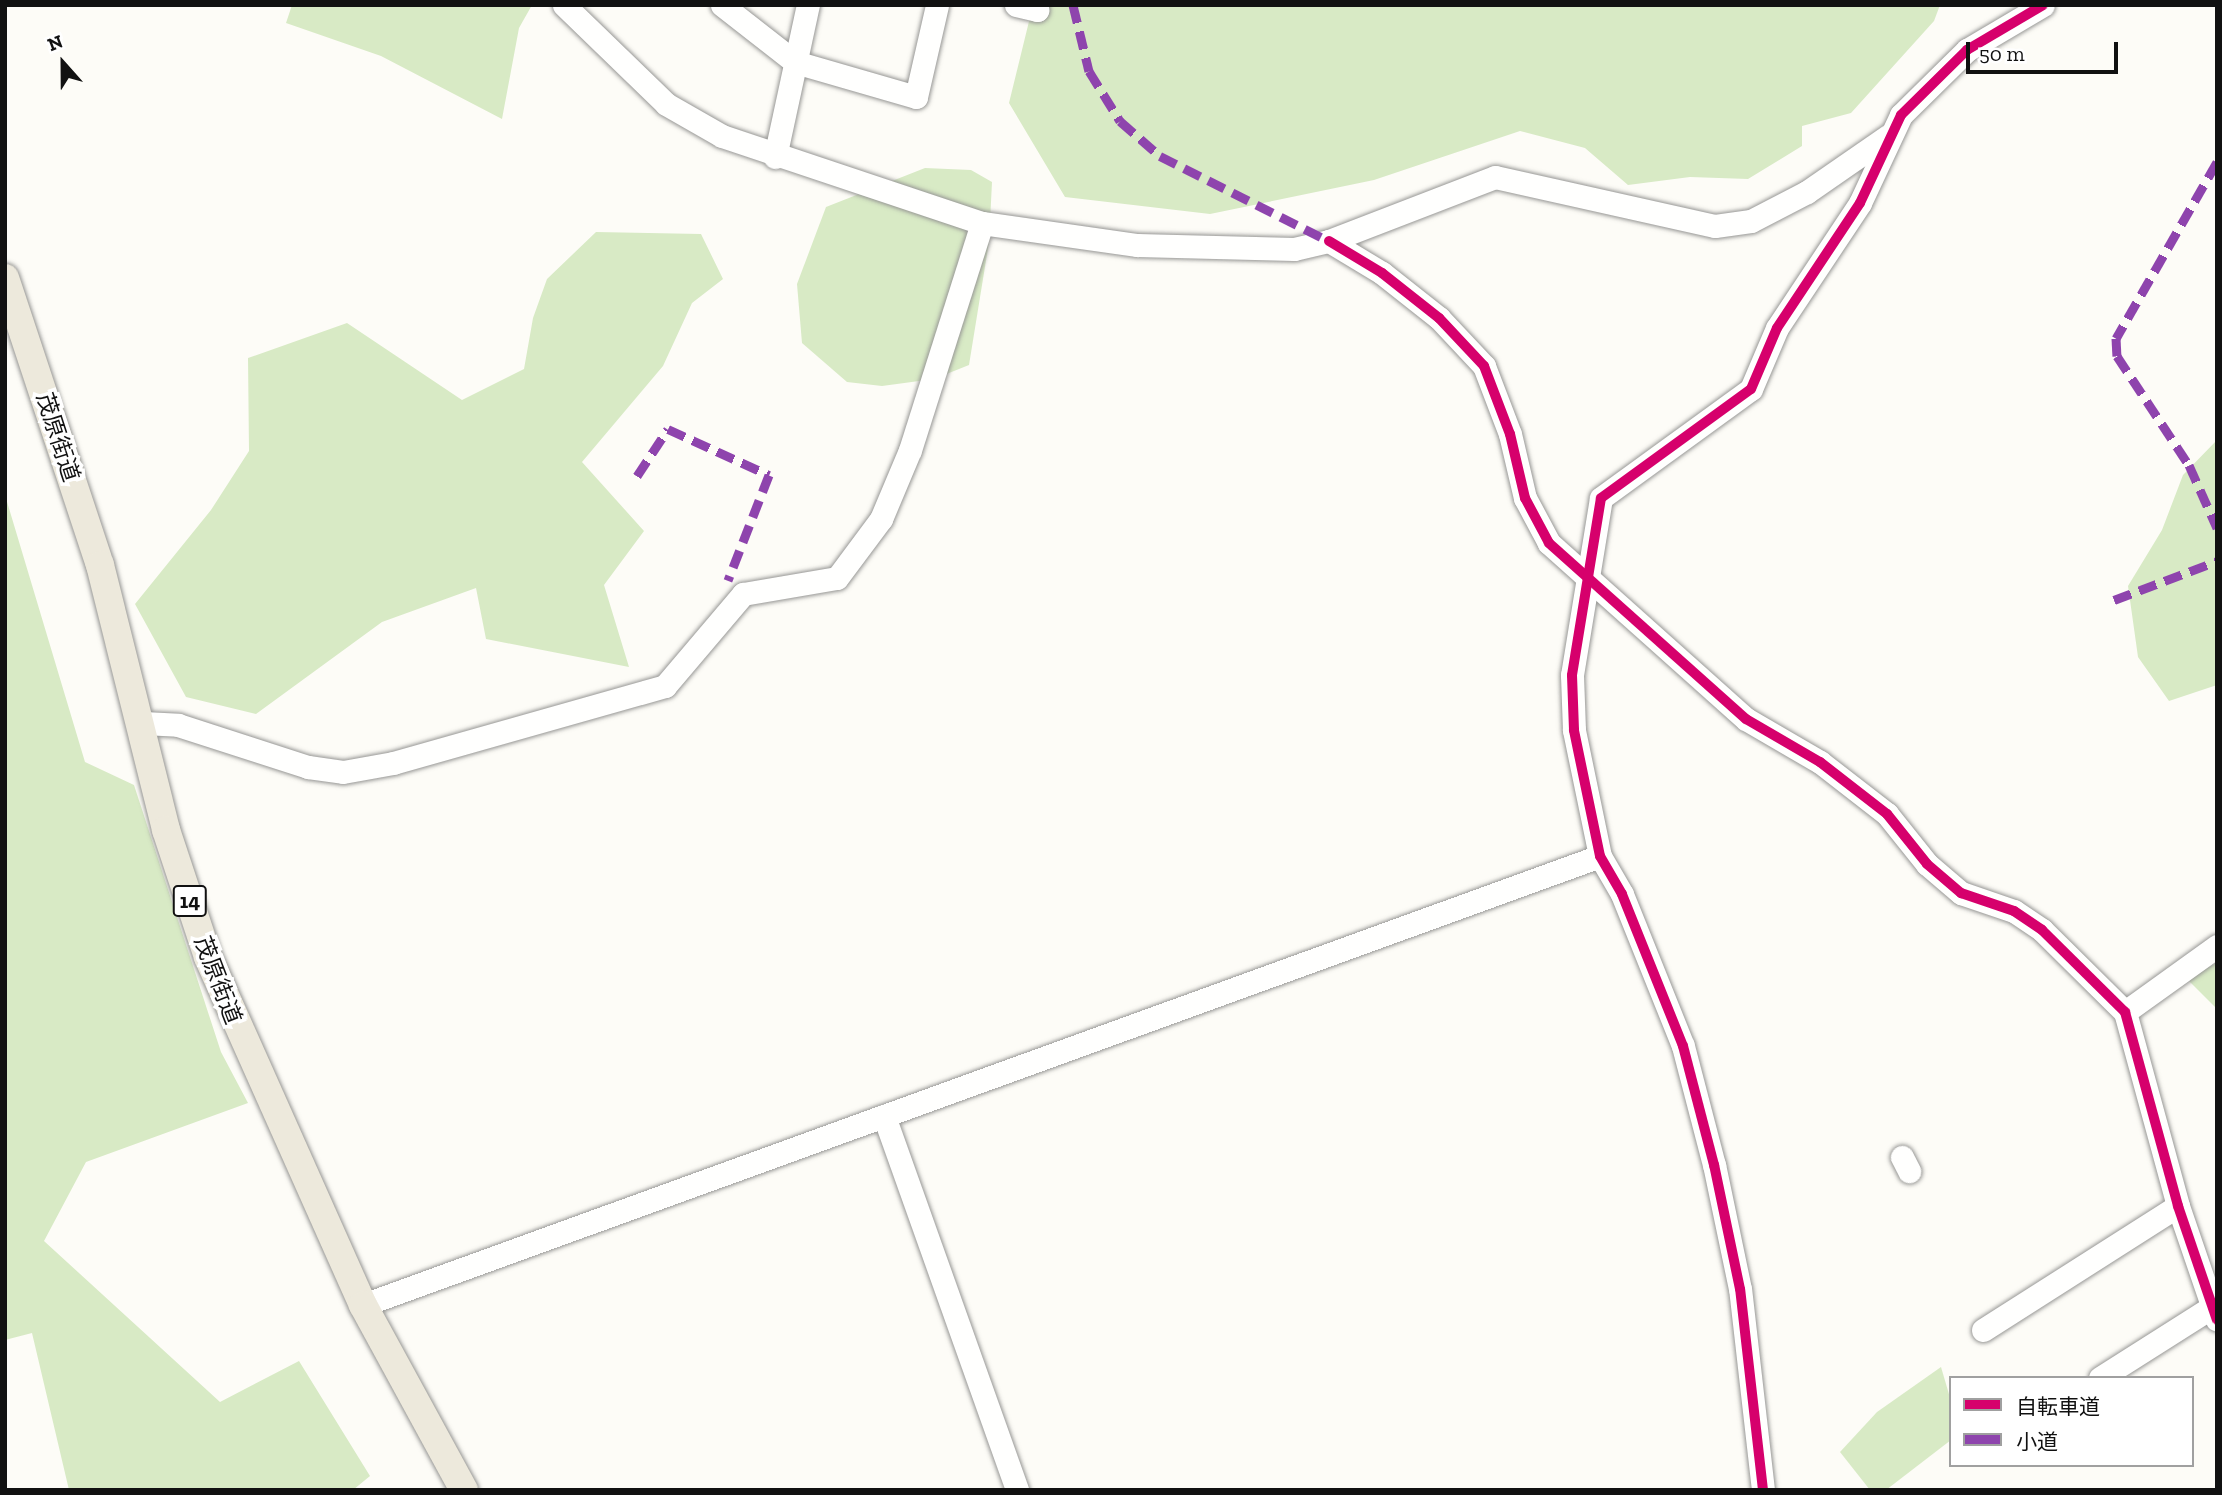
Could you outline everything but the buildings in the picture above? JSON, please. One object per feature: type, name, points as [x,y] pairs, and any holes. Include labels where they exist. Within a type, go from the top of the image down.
[{"type":"main road","name":"茂原街道","points":[[5,278],[100,565],[143,723],[166,830],[208,957],[363,1305],[464,1490]]},
{"type":"street","points":[[564,5],[666,104],[722,136],[775,157],[982,223],[1137,245],[1294,249],[1329,241],[1495,177],[1715,226],[1751,221],[1807,192],[1888,136],[1901,115],[1967,50],[2043,5]]},
{"type":"street","points":[[722,5],[795,62],[916,97],[937,5]]},
{"type":"street","points":[[775,157],[808,5]]},
{"type":"street","points":[[1016,5],[1038,10],[1036,5]]},
{"type":"street","points":[[1763,1490],[1740,1289],[1710,1152],[1683,1046],[1622,894],[1600,856],[1574,730],[1572,675],[1601,498],[1751,389],[1777,328],[1885,157],[1888,136]]},
{"type":"street","points":[[143,723],[178,725],[308,767],[343,772],[393,763],[665,686],[743,594],[837,578],[881,519],[911,450],[982,223]]},
{"type":"street","points":[[1329,241],[1382,272],[1439,318],[1484,366],[1510,435],[1525,498],[1549,543],[1746,719],[1821,762],[1887,814],[1927,864],[1961,893],[2014,911],[2042,930],[2125,1012],[2178,1206],[2214,1314],[2104,1376]]},
{"type":"street","points":[[363,1305],[1600,856]]},
{"type":"street","points":[[2125,1012],[2217,946]]},
{"type":"street","points":[[884,1116],[1017,1490]]},
{"type":"street","points":[[1983,1330],[2178,1206]]},
{"type":"green space","points":[[292,5],[532,5],[519,28],[502,119],[381,56],[286,23]]},
{"type":"green space","points":[[1033,5],[1940,5],[1934,21],[1851,113],[1802,126],[1802,146],[1748,179],[1690,177],[1628,185],[1585,148],[1520,131],[1374,180],[1210,214],[1065,197],[1009,103]]},
{"type":"green space","points":[[925,168],[971,170],[992,182],[989,242],[969,365],[934,379],[882,386],[847,382],[802,343],[797,284],[826,207]]},
{"type":"green space","points":[[596,232],[701,234],[723,279],[692,303],[663,366],[582,462],[644,531],[604,585],[629,667],[486,639],[476,588],[382,622],[256,714],[186,697],[135,604],[211,510],[249,451],[248,358],[347,323],[462,400],[524,369],[533,318],[547,279]]},
{"type":"green space","points":[[2217,440],[2217,685],[2169,701],[2138,657],[2128,586],[2162,530],[2183,475]]},
{"type":"green space","points":[[5,495],[85,762],[134,785],[221,1052],[248,1103],[86,1162],[44,1241],[220,1402],[299,1361],[370,1476],[353,1490],[69,1490],[32,1333],[5,1340]]},
{"type":"green space","points":[[2217,963],[2217,1009],[2186,978]]},
{"type":"green space","points":[[1941,1367],[1949,1394],[1949,1442],[1886,1490],[1870,1490],[1840,1452],[1877,1412]]},
{"type":"marked path","points":[[1073,5],[1089,71],[1120,121],[1160,156],[1329,241]]},
{"type":"marked path","points":[[2217,162],[2116,338],[2117,356],[2189,465],[2217,528]]},
{"type":"marked path","points":[[637,476],[668,429],[769,475],[728,580]]},
{"type":"marked path","points":[[2114,600],[2217,561]]},
{"type":"cycle path","points":[[1763,1490],[1740,1289],[1714,1165],[1683,1046],[1622,894],[1600,856],[1574,730],[1572,675],[1601,498],[1751,389],[1777,328],[1860,203],[1901,115],[1967,50],[2043,5]]},
{"type":"cycle path","points":[[1329,241],[1382,273],[1439,318],[1484,366],[1510,434],[1525,498],[1549,543],[1746,719],[1820,762],[1887,814],[1927,864],[1961,893],[2014,911],[2042,930],[2125,1012],[2178,1206],[2217,1320]]}]
